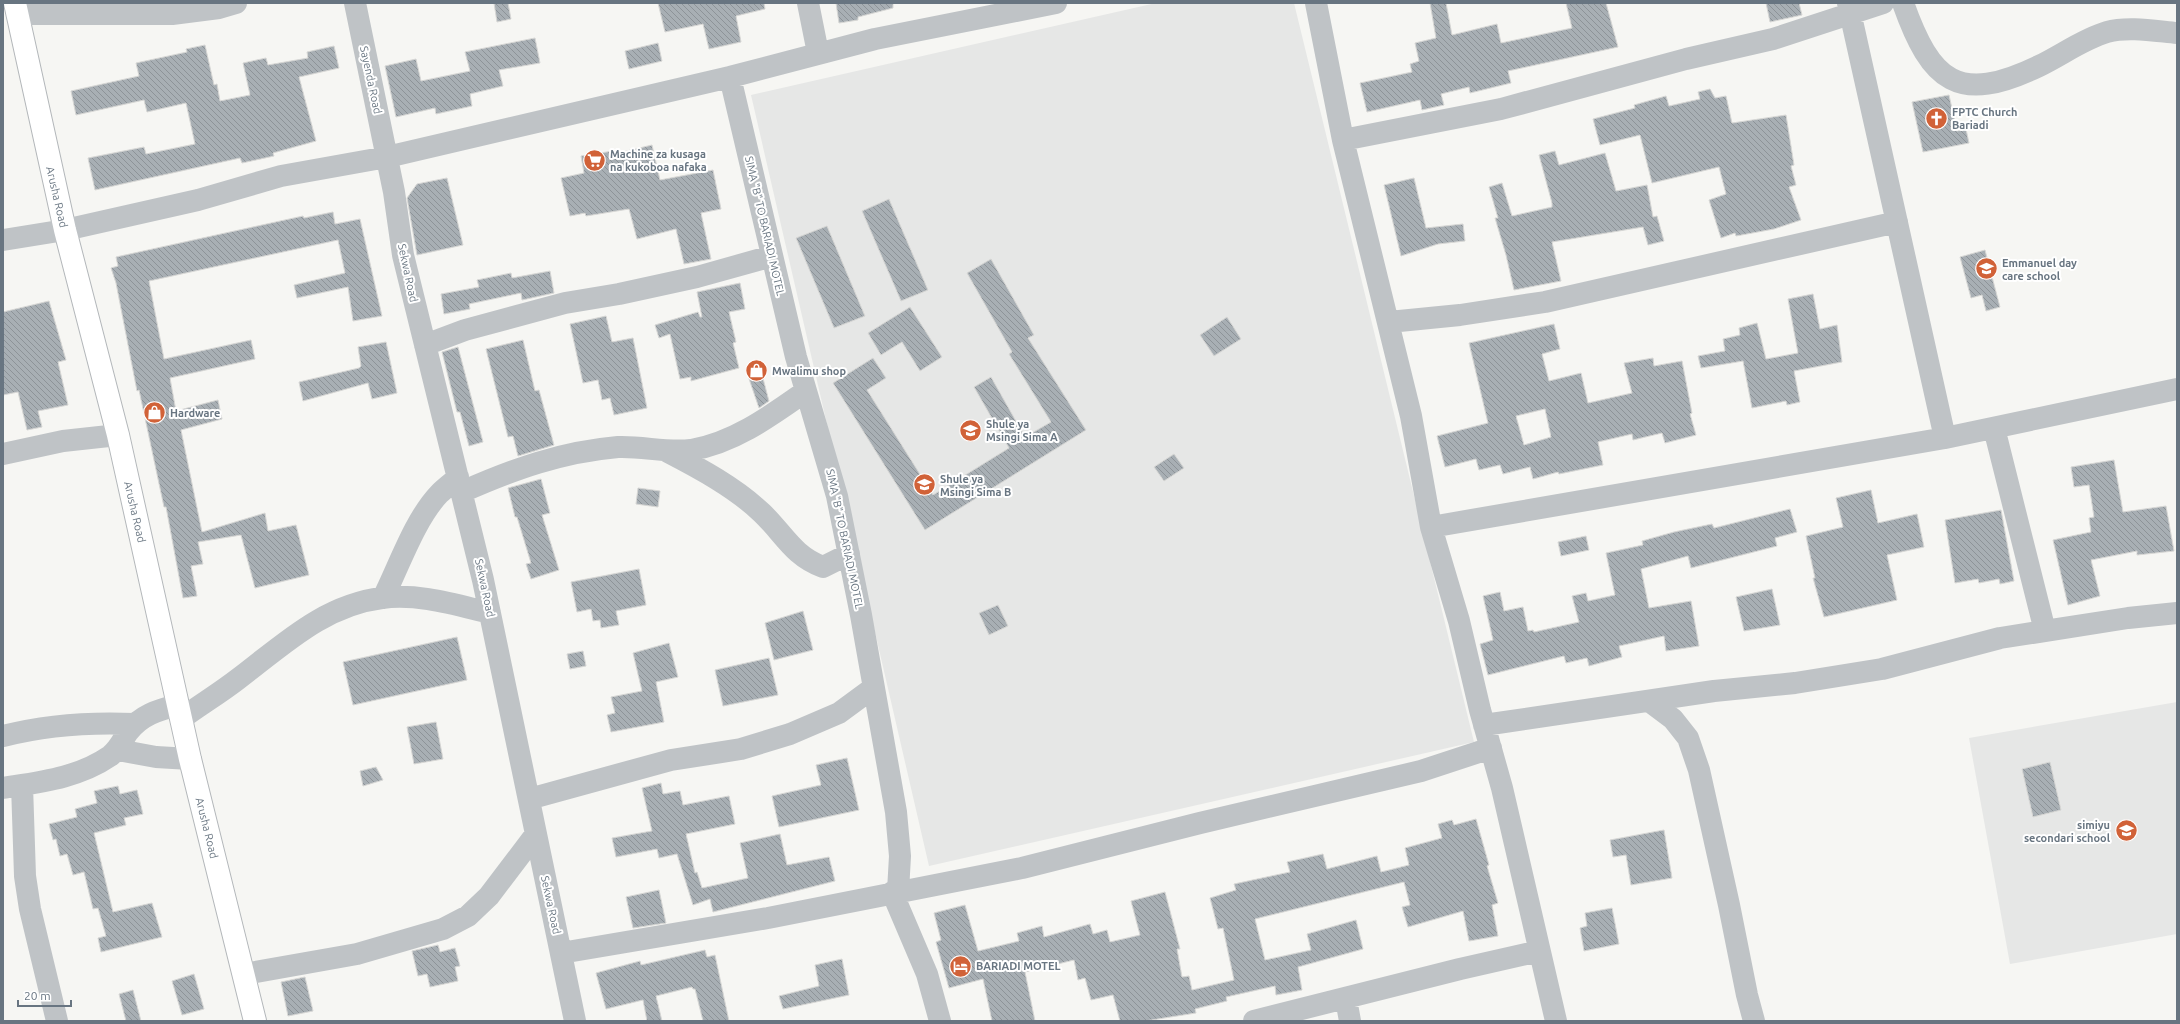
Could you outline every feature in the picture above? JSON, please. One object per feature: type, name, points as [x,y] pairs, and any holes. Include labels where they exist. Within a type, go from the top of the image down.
[{"type":"main road","name":"Arusha Road","points":[[16,9],[65,230],[118,435],[179,712],[255,1021]]},
{"type":"street","points":[[16,9],[172,14],[219,8],[236,3]]},
{"type":"street","name":"Sayenda Road","points":[[355,3],[387,157]]},
{"type":"street","points":[[808,3],[818,53]]},
{"type":"street","points":[[3,240],[65,230],[198,200],[281,176],[387,157],[730,77],[818,53],[977,18],[1056,3]]},
{"type":"street","points":[[1316,3],[1343,140],[1411,416],[1431,527],[1459,621],[1484,725],[1502,788],[1556,1021]]},
{"type":"street","points":[[1343,140],[1501,109],[1656,66],[1773,39],[1849,8],[1883,3]]},
{"type":"street","points":[[1903,3],[1914,35],[1928,60],[1951,81],[1974,86],[1999,82],[2039,66],[2070,48],[2108,32],[2135,30],[2177,33]]},
{"type":"street","points":[[1849,8],[1945,438]]},
{"type":"street","name":"SIMA \"B\" TO BARIADI MOTEL","points":[[730,77],[772,256],[806,391],[837,496],[849,554],[896,812],[900,856],[895,891]]},
{"type":"street","name":"Sekwa Road","points":[[387,157],[403,255],[490,613],[576,1021]]},
{"type":"street","points":[[1389,322],[1460,315],[1545,302],[1897,222]]},
{"type":"street","points":[[425,344],[465,330],[565,303],[619,294],[697,277],[772,256]]},
{"type":"street","points":[[1431,527],[1945,438],[2177,389]]},
{"type":"street","points":[[666,451],[691,450],[712,444],[741,432],[772,416],[806,391]]},
{"type":"street","points":[[1994,428],[2045,631]]},
{"type":"street","points":[[3,454],[63,441],[118,435]]},
{"type":"street","points":[[383,598],[412,536],[439,494],[460,485],[539,461],[585,451],[643,446],[666,451],[696,466],[762,512],[795,550],[808,562],[823,567],[849,554]]},
{"type":"street","points":[[57,1021],[41,959],[29,902],[12,787],[61,779],[89,768],[118,750],[135,724],[153,711],[179,712],[320,618],[348,605],[383,598],[410,597],[490,613]]},
{"type":"street","points":[[1484,725],[1714,691],[1795,683],[1882,669],[2000,638],[2128,618],[2177,613]]},
{"type":"street","points":[[529,799],[671,760],[741,750],[790,734],[839,713],[873,688]]},
{"type":"street","points":[[1649,701],[1673,719],[1688,738],[1699,770],[1729,905],[1746,995],[1754,1021]]},
{"type":"street","points":[[3,736],[65,726],[104,723],[135,724]]},
{"type":"street","points":[[561,953],[768,918],[895,891],[1029,866],[1200,822],[1422,771],[1491,748]]},
{"type":"street","points":[[118,750],[156,757],[190,759]]},
{"type":"street","points":[[244,974],[357,954],[443,929],[468,916],[489,896],[536,834]]},
{"type":"street","points":[[895,891],[927,974],[940,1021]]},
{"type":"street","points":[[1254,1021],[1460,969],[1539,951]]},
{"type":"street","points":[[1346,999],[1350,1021]]},
{"type":"shaded area","points":[[1156,3],[1294,3],[1474,742],[929,866],[751,95]]},
{"type":"shaded area","points":[[2177,702],[2177,934],[2010,964],[1969,738]]},
{"type":"building","points":[[494,3],[508,3],[511,19],[497,22]]},
{"type":"building","points":[[658,3],[764,3],[765,9],[736,16],[741,42],[709,49],[703,24],[665,32]]},
{"type":"building","points":[[836,3],[893,3],[893,8],[858,17],[858,20],[839,23]]},
{"type":"building","points":[[1430,3],[1446,3],[1452,35],[1497,24],[1501,43],[1572,28],[1566,3],[1606,3],[1618,47],[1508,71],[1511,83],[1470,93],[1469,87],[1441,94],[1444,105],[1422,110],[1420,100],[1367,112],[1360,83],[1412,72],[1410,64],[1419,61],[1415,43],[1436,38]]},
{"type":"building","points":[[1766,3],[1799,3],[1802,15],[1770,22]]},
{"type":"building","points":[[535,38],[540,63],[499,70],[503,86],[470,94],[472,106],[436,114],[435,108],[396,117],[385,66],[416,59],[421,81],[470,71],[465,52]]},
{"type":"building","points":[[658,43],[662,61],[629,69],[625,51]]},
{"type":"building","points":[[205,45],[214,85],[217,84],[220,101],[250,95],[243,63],[266,58],[268,65],[308,58],[307,52],[334,46],[339,68],[299,77],[316,141],[273,153],[274,156],[242,163],[240,158],[95,190],[88,158],[144,147],[146,154],[195,144],[186,103],[147,112],[144,100],[76,115],[71,91],[139,76],[136,63],[187,52],[186,49]]},
{"type":"building","points":[[1710,89],[1715,98],[1726,96],[1732,123],[1786,115],[1794,165],[1791,166],[1796,185],[1789,187],[1801,220],[1774,229],[1736,236],[1735,233],[1721,238],[1709,200],[1726,194],[1719,167],[1652,183],[1640,135],[1600,145],[1593,119],[1635,108],[1634,105],[1666,96],[1669,106],[1700,99],[1698,92]]},
{"type":"building","points":[[1949,95],[1957,131],[1966,129],[1969,143],[1923,152],[1912,102]]},
{"type":"building","points":[[652,145],[660,180],[713,170],[721,209],[701,213],[711,259],[684,264],[676,229],[637,239],[629,209],[586,216],[585,213],[570,216],[561,178],[584,173],[581,156],[613,151],[614,154]]},
{"type":"building","points":[[1555,151],[1559,165],[1605,153],[1616,191],[1647,185],[1653,217],[1657,216],[1664,241],[1648,245],[1643,227],[1552,242],[1561,281],[1514,290],[1495,218],[1498,218],[1489,187],[1502,183],[1512,216],[1552,207],[1539,155]]},
{"type":"building","points":[[447,178],[463,245],[417,255],[407,198],[417,184]]},
{"type":"building","points":[[1414,178],[1426,228],[1463,224],[1465,241],[1438,244],[1401,256],[1384,185]]},
{"type":"building","points":[[889,199],[928,290],[901,301],[862,211]]},
{"type":"building","points":[[333,212],[335,224],[360,219],[382,316],[353,321],[348,287],[297,298],[294,285],[345,273],[338,240],[149,281],[164,359],[251,340],[255,359],[170,378],[176,411],[218,400],[222,419],[181,430],[202,532],[265,513],[268,531],[296,525],[309,575],[255,588],[241,535],[198,542],[203,564],[191,566],[197,596],[183,598],[166,507],[164,507],[139,390],[137,391],[116,283],[111,268],[118,266],[116,257],[303,216],[304,218]]},
{"type":"building","points":[[827,226],[865,316],[834,328],[796,238]]},
{"type":"building","name":"Emmanuel day care school","points":[[1985,250],[2000,307],[1986,311],[1982,295],[1971,298],[1960,257]]},
{"type":"building","points":[[991,259],[1034,335],[1028,338],[1086,430],[925,530],[833,383],[873,358],[886,378],[867,390],[933,495],[1009,448],[974,387],[991,377],[1025,437],[1051,422],[1009,354],[1012,352],[967,273]]},
{"type":"building","points":[[550,271],[554,293],[522,300],[521,293],[469,304],[470,309],[444,314],[441,294],[479,287],[477,280],[511,273],[512,278]]},
{"type":"building","points":[[740,283],[745,309],[729,312],[736,342],[733,343],[739,368],[691,381],[691,377],[680,379],[670,334],[659,338],[655,325],[698,312],[700,317],[702,317],[697,292]]},
{"type":"building","points":[[1813,294],[1820,329],[1837,325],[1842,362],[1794,371],[1800,402],[1787,405],[1786,401],[1752,408],[1743,361],[1701,368],[1698,356],[1725,351],[1723,339],[1740,335],[1739,328],[1757,323],[1766,359],[1798,353],[1788,299]]},
{"type":"building","points":[[49,301],[66,360],[58,362],[68,405],[38,411],[42,427],[27,430],[18,392],[3,395],[3,312]]},
{"type":"building","points":[[910,307],[942,357],[920,371],[902,342],[881,355],[868,333]]},
{"type":"building","points":[[606,316],[612,342],[633,338],[647,408],[614,415],[610,398],[602,400],[598,380],[583,383],[570,324]]},
{"type":"building","points":[[1227,317],[1241,339],[1214,356],[1200,335]]},
{"type":"building","points":[[1554,324],[1560,349],[1542,354],[1549,381],[1581,373],[1588,403],[1632,393],[1624,363],[1653,358],[1654,366],[1682,361],[1692,413],[1690,414],[1696,435],[1665,443],[1662,433],[1633,440],[1632,434],[1598,442],[1603,465],[1559,474],[1558,472],[1533,479],[1530,467],[1503,474],[1500,465],[1479,470],[1476,459],[1445,467],[1437,436],[1488,423],[1469,343]],"holes":[[[1545,409],[1551,437],[1524,445],[1516,416]]]},
{"type":"building","points":[[523,340],[535,391],[539,390],[554,445],[518,456],[513,436],[508,437],[486,349]]},
{"type":"building","points":[[386,342],[397,393],[372,399],[368,383],[303,401],[299,382],[359,368],[361,366],[358,347]]},
{"type":"building","points":[[458,347],[483,442],[469,446],[460,412],[457,412],[442,352]]},
{"type":"building","points":[[760,367],[769,401],[759,408],[746,370]]},
{"type":"building","points":[[1174,454],[1184,468],[1164,481],[1154,467]]},
{"type":"building","points":[[2114,460],[2123,512],[2166,506],[2174,551],[2137,555],[2137,551],[2091,560],[2100,596],[2068,605],[2053,540],[2091,532],[2089,518],[2094,517],[2089,485],[2074,487],[2071,467]]},
{"type":"building","points":[[541,479],[550,513],[542,515],[559,570],[531,579],[526,564],[531,563],[517,517],[515,517],[508,488]]},
{"type":"building","points":[[638,488],[660,491],[658,507],[636,504]]},
{"type":"building","points":[[1871,490],[1878,523],[1917,514],[1924,547],[1887,555],[1897,600],[1824,617],[1813,578],[1815,578],[1806,536],[1843,527],[1836,498]]},
{"type":"building","points":[[1790,509],[1797,532],[1775,538],[1777,546],[1691,568],[1688,556],[1641,569],[1649,608],[1691,601],[1699,646],[1666,651],[1664,636],[1619,646],[1622,657],[1589,666],[1587,658],[1566,663],[1564,656],[1488,675],[1480,644],[1493,640],[1483,596],[1500,592],[1504,611],[1523,607],[1528,631],[1533,630],[1534,632],[1579,622],[1572,596],[1586,593],[1588,601],[1615,595],[1606,553],[1643,545],[1642,541],[1674,532],[1712,524],[1714,528]]},
{"type":"building","points":[[2001,510],[2014,581],[2000,584],[1999,579],[1979,583],[1978,579],[1955,583],[1945,520]]},
{"type":"building","points":[[1586,536],[1589,550],[1561,556],[1558,542]]},
{"type":"building","points":[[639,569],[646,605],[616,611],[619,625],[601,628],[600,620],[593,621],[591,609],[577,612],[571,582]]},
{"type":"building","points":[[1772,589],[1780,625],[1744,631],[1736,597]]},
{"type":"building","points":[[998,605],[1008,626],[989,635],[979,613]]},
{"type":"building","points":[[803,611],[813,650],[774,660],[765,623]]},
{"type":"building","points":[[457,637],[467,680],[353,705],[343,662]]},
{"type":"building","points":[[669,643],[678,677],[656,682],[664,722],[611,732],[607,715],[615,713],[611,697],[642,691],[633,653]]},
{"type":"building","points":[[583,651],[586,666],[570,669],[567,654]]},
{"type":"building","points":[[769,658],[778,695],[723,706],[715,670]]},
{"type":"building","points":[[436,722],[443,759],[414,764],[407,727]]},
{"type":"building","points":[[847,758],[859,810],[779,827],[772,796],[821,785],[816,765]]},
{"type":"building","points":[[2050,762],[2061,810],[2033,817],[2022,769]]},
{"type":"building","points":[[376,767],[383,780],[363,786],[360,771]]},
{"type":"building","points":[[661,783],[663,794],[680,791],[683,805],[729,796],[735,824],[686,834],[695,873],[697,872],[702,888],[748,878],[740,843],[780,834],[787,865],[829,857],[835,881],[713,912],[710,899],[693,905],[677,854],[659,858],[657,849],[616,857],[612,838],[652,831],[642,788]]},
{"type":"building","points":[[118,786],[120,794],[137,790],[143,814],[124,818],[126,825],[94,833],[113,912],[152,903],[162,937],[101,952],[98,938],[106,936],[98,908],[93,909],[84,872],[73,875],[67,854],[60,856],[56,839],[53,840],[49,824],[77,817],[75,809],[97,803],[94,791]]},
{"type":"building","points":[[1476,819],[1489,865],[1487,866],[1498,903],[1492,905],[1498,936],[1469,941],[1463,911],[1408,927],[1402,907],[1410,905],[1404,882],[1255,919],[1265,960],[1311,950],[1307,934],[1356,920],[1363,949],[1298,967],[1302,990],[1276,995],[1275,986],[1226,997],[1227,1001],[1195,1009],[1196,1013],[1145,1021],[1120,1021],[1113,995],[1091,1000],[1085,978],[1078,980],[1074,960],[1025,972],[1035,1021],[992,1021],[983,979],[949,988],[936,942],[941,940],[934,913],[965,905],[978,951],[1019,941],[1017,933],[1042,926],[1044,937],[1090,924],[1093,934],[1107,930],[1110,942],[1140,935],[1131,901],[1165,892],[1180,949],[1177,949],[1182,977],[1189,976],[1192,990],[1234,980],[1223,928],[1218,929],[1210,898],[1236,890],[1234,884],[1290,872],[1287,862],[1323,854],[1327,869],[1377,856],[1381,872],[1409,865],[1405,848],[1442,838],[1438,824],[1452,820],[1454,825]]},
{"type":"building","points":[[1664,830],[1672,878],[1631,885],[1626,855],[1613,857],[1610,840]]},
{"type":"building","points":[[659,890],[666,923],[633,928],[626,897]]},
{"type":"building","points":[[1612,908],[1619,944],[1584,951],[1580,928],[1587,926],[1585,913]]},
{"type":"building","points":[[438,945],[440,952],[455,948],[460,966],[455,967],[458,981],[430,987],[427,974],[418,976],[412,951]]},
{"type":"building","points":[[705,950],[707,957],[715,955],[729,1021],[703,1021],[695,989],[692,987],[656,996],[662,1021],[647,1021],[643,1000],[606,1009],[596,973],[640,961],[641,965]]},
{"type":"building","points":[[842,959],[849,995],[783,1009],[779,996],[819,986],[815,965]]},
{"type":"building","points":[[194,974],[204,1009],[182,1015],[172,981]]},
{"type":"building","points":[[305,977],[313,1011],[288,1016],[281,982]]},
{"type":"building","points":[[133,990],[141,1021],[126,1021],[119,994]]},
{"type":"place","name":"FPTC Church Bariadi","points":[[1937,118]]},
{"type":"place","name":"Machine za kusaga na kukoboa nafaka","points":[[595,160]]},
{"type":"place","name":"Emmanuel day care school","points":[[1986,269]]},
{"type":"place","name":"Mwalimu shop","points":[[757,371]]},
{"type":"place","name":"Hardware","points":[[154,413]]},
{"type":"place","name":"Shule ya Msingi Sima A","points":[[971,430]]},
{"type":"place","name":"Shule ya Msingi Sima B","points":[[925,485]]},
{"type":"place","name":"simiyu secondari school","points":[[2126,831]]},
{"type":"place","name":"BARIADI MOTEL","points":[[961,966]]}]
